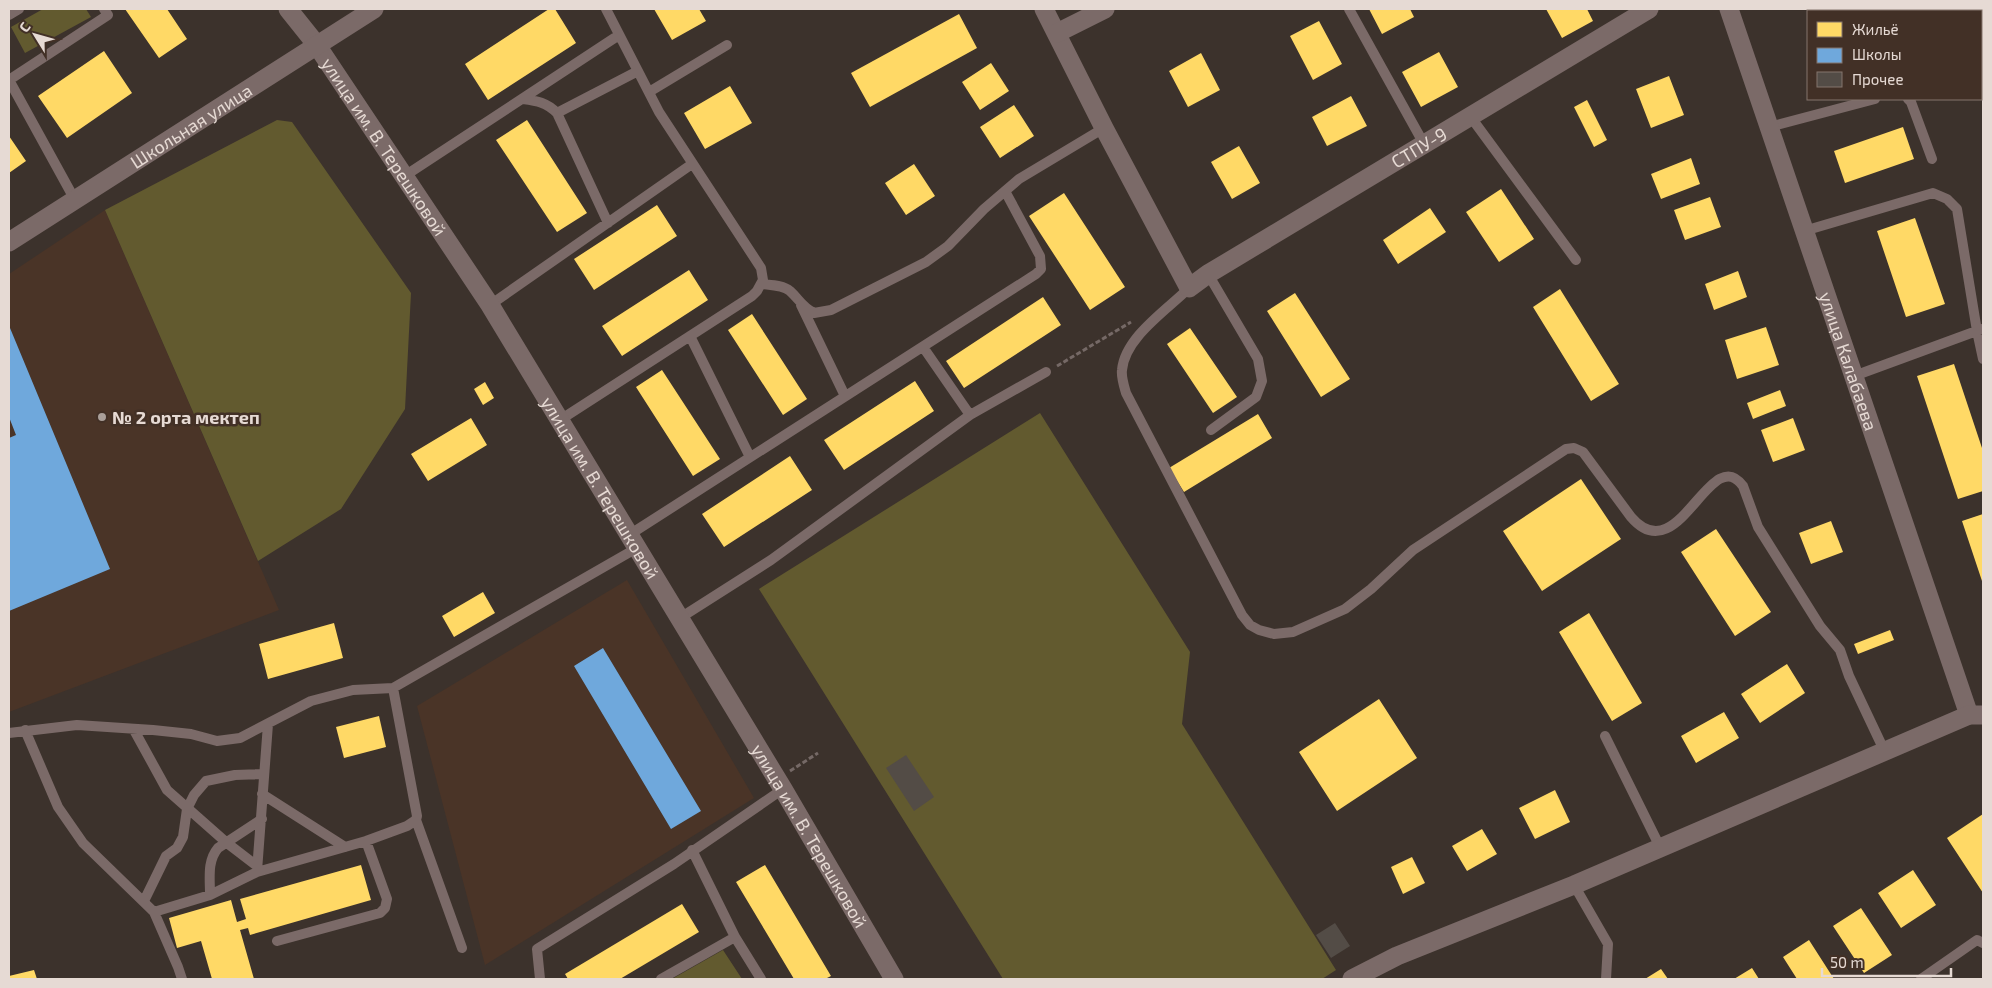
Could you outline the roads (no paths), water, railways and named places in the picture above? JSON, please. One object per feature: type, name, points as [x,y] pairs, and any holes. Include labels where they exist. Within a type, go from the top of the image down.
[{"type":"street","name":"улица им. В. Терешковой","points":[[288,9],[316,44],[490,306],[780,784],[894,979]]},
{"type":"street","name":"Школьная улица","points":[[9,242],[316,44],[374,9]]},
{"type":"street","points":[[1044,9],[1104,128],[1189,288]]},
{"type":"street","points":[[1057,33],[1105,9]]},
{"type":"street","name":"СТПУ-9","points":[[1189,288],[1208,274],[1649,9]]},
{"type":"street","name":"улица Калабаева","points":[[1729,9],[1854,376],[1976,715]]},
{"type":"street","points":[[1352,979],[1397,956],[1574,885],[1884,750],[1976,715]]},
{"type":"lane","points":[[9,15],[19,9]]},
{"type":"lane","points":[[75,200],[9,80],[108,16],[104,9]]},
{"type":"lane","points":[[560,420],[752,296],[762,284],[764,275],[658,112],[606,9]]},
{"type":"lane","points":[[1348,9],[1424,144]]},
{"type":"lane","points":[[403,177],[620,35]]},
{"type":"lane","points":[[649,92],[726,45]]},
{"type":"lane","points":[[557,113],[638,71]]},
{"type":"lane","points":[[522,99],[543,102],[557,113],[608,223]]},
{"type":"lane","points":[[1769,127],[1871,100]]},
{"type":"lane","points":[[1909,100],[1932,159]]},
{"type":"lane","points":[[1470,116],[1576,260]]},
{"type":"lane","points":[[800,304],[814,313],[831,310],[926,262],[948,246],[984,209],[1019,179],[1104,128]]},
{"type":"lane","points":[[490,306],[692,164]]},
{"type":"lane","points":[[9,733],[77,725],[181,733],[218,741],[240,738],[312,701],[353,690],[393,688],[633,542],[750,457],[1036,274],[1041,269],[1040,256],[1005,191]]},
{"type":"lane","points":[[1804,231],[1933,193],[1947,199],[1957,209],[1980,330],[1983,359]]},
{"type":"lane","points":[[1208,274],[1258,359],[1262,381],[1256,397],[1211,430]]},
{"type":"lane","points":[[762,284],[790,291],[800,304],[845,396]]},
{"type":"lane","points":[[1189,288],[1133,342],[1124,359],[1123,379],[1126,393],[1242,615],[1250,625],[1259,630],[1274,634],[1293,632],[1345,609],[1372,589],[1413,550],[1566,449],[1574,448],[1583,452],[1631,517],[1640,527],[1650,531],[1662,531],[1676,523],[1714,483],[1724,475],[1728,475],[1739,481],[1743,486],[1758,527],[1820,626],[1840,650],[1849,676],[1884,750]]},
{"type":"lane","points":[[1854,376],[1980,330]]},
{"type":"lane","points":[[690,336],[750,457]]},
{"type":"lane","points":[[923,346],[970,415]]},
{"type":"lane","points":[[680,618],[771,560],[970,415],[1046,372]]},
{"type":"lane","points":[[393,688],[417,816],[416,820],[462,948]]},
{"type":"lane","points":[[257,869],[268,724]]},
{"type":"lane","points":[[26,730],[58,807],[83,843],[154,912],[182,979]]},
{"type":"lane","points":[[134,730],[166,790],[257,869]]},
{"type":"lane","points":[[1605,736],[1660,847]]},
{"type":"lane","points":[[144,901],[166,856],[177,848],[183,837],[187,809],[194,795],[206,781],[236,775],[263,774]]},
{"type":"lane","points":[[540,979],[537,949],[674,864],[780,784]]},
{"type":"lane","points":[[262,794],[345,847]]},
{"type":"lane","points":[[210,895],[210,861],[218,848],[262,819]]},
{"type":"lane","points":[[154,912],[210,895],[257,869],[366,841],[407,826],[416,820]]},
{"type":"lane","points":[[277,941],[380,913],[385,908],[387,899],[366,841]]},
{"type":"lane","points":[[692,850],[735,937],[761,979]]},
{"type":"lane","points":[[1574,885],[1608,944],[1606,979]]},
{"type":"lane","points":[[661,979],[735,937]]},
{"type":"lane","points":[[1921,979],[1977,940],[1983,943]]},
{"type":"place","name":"№ 2 орта мектеп","points":[[102,417]]}]
